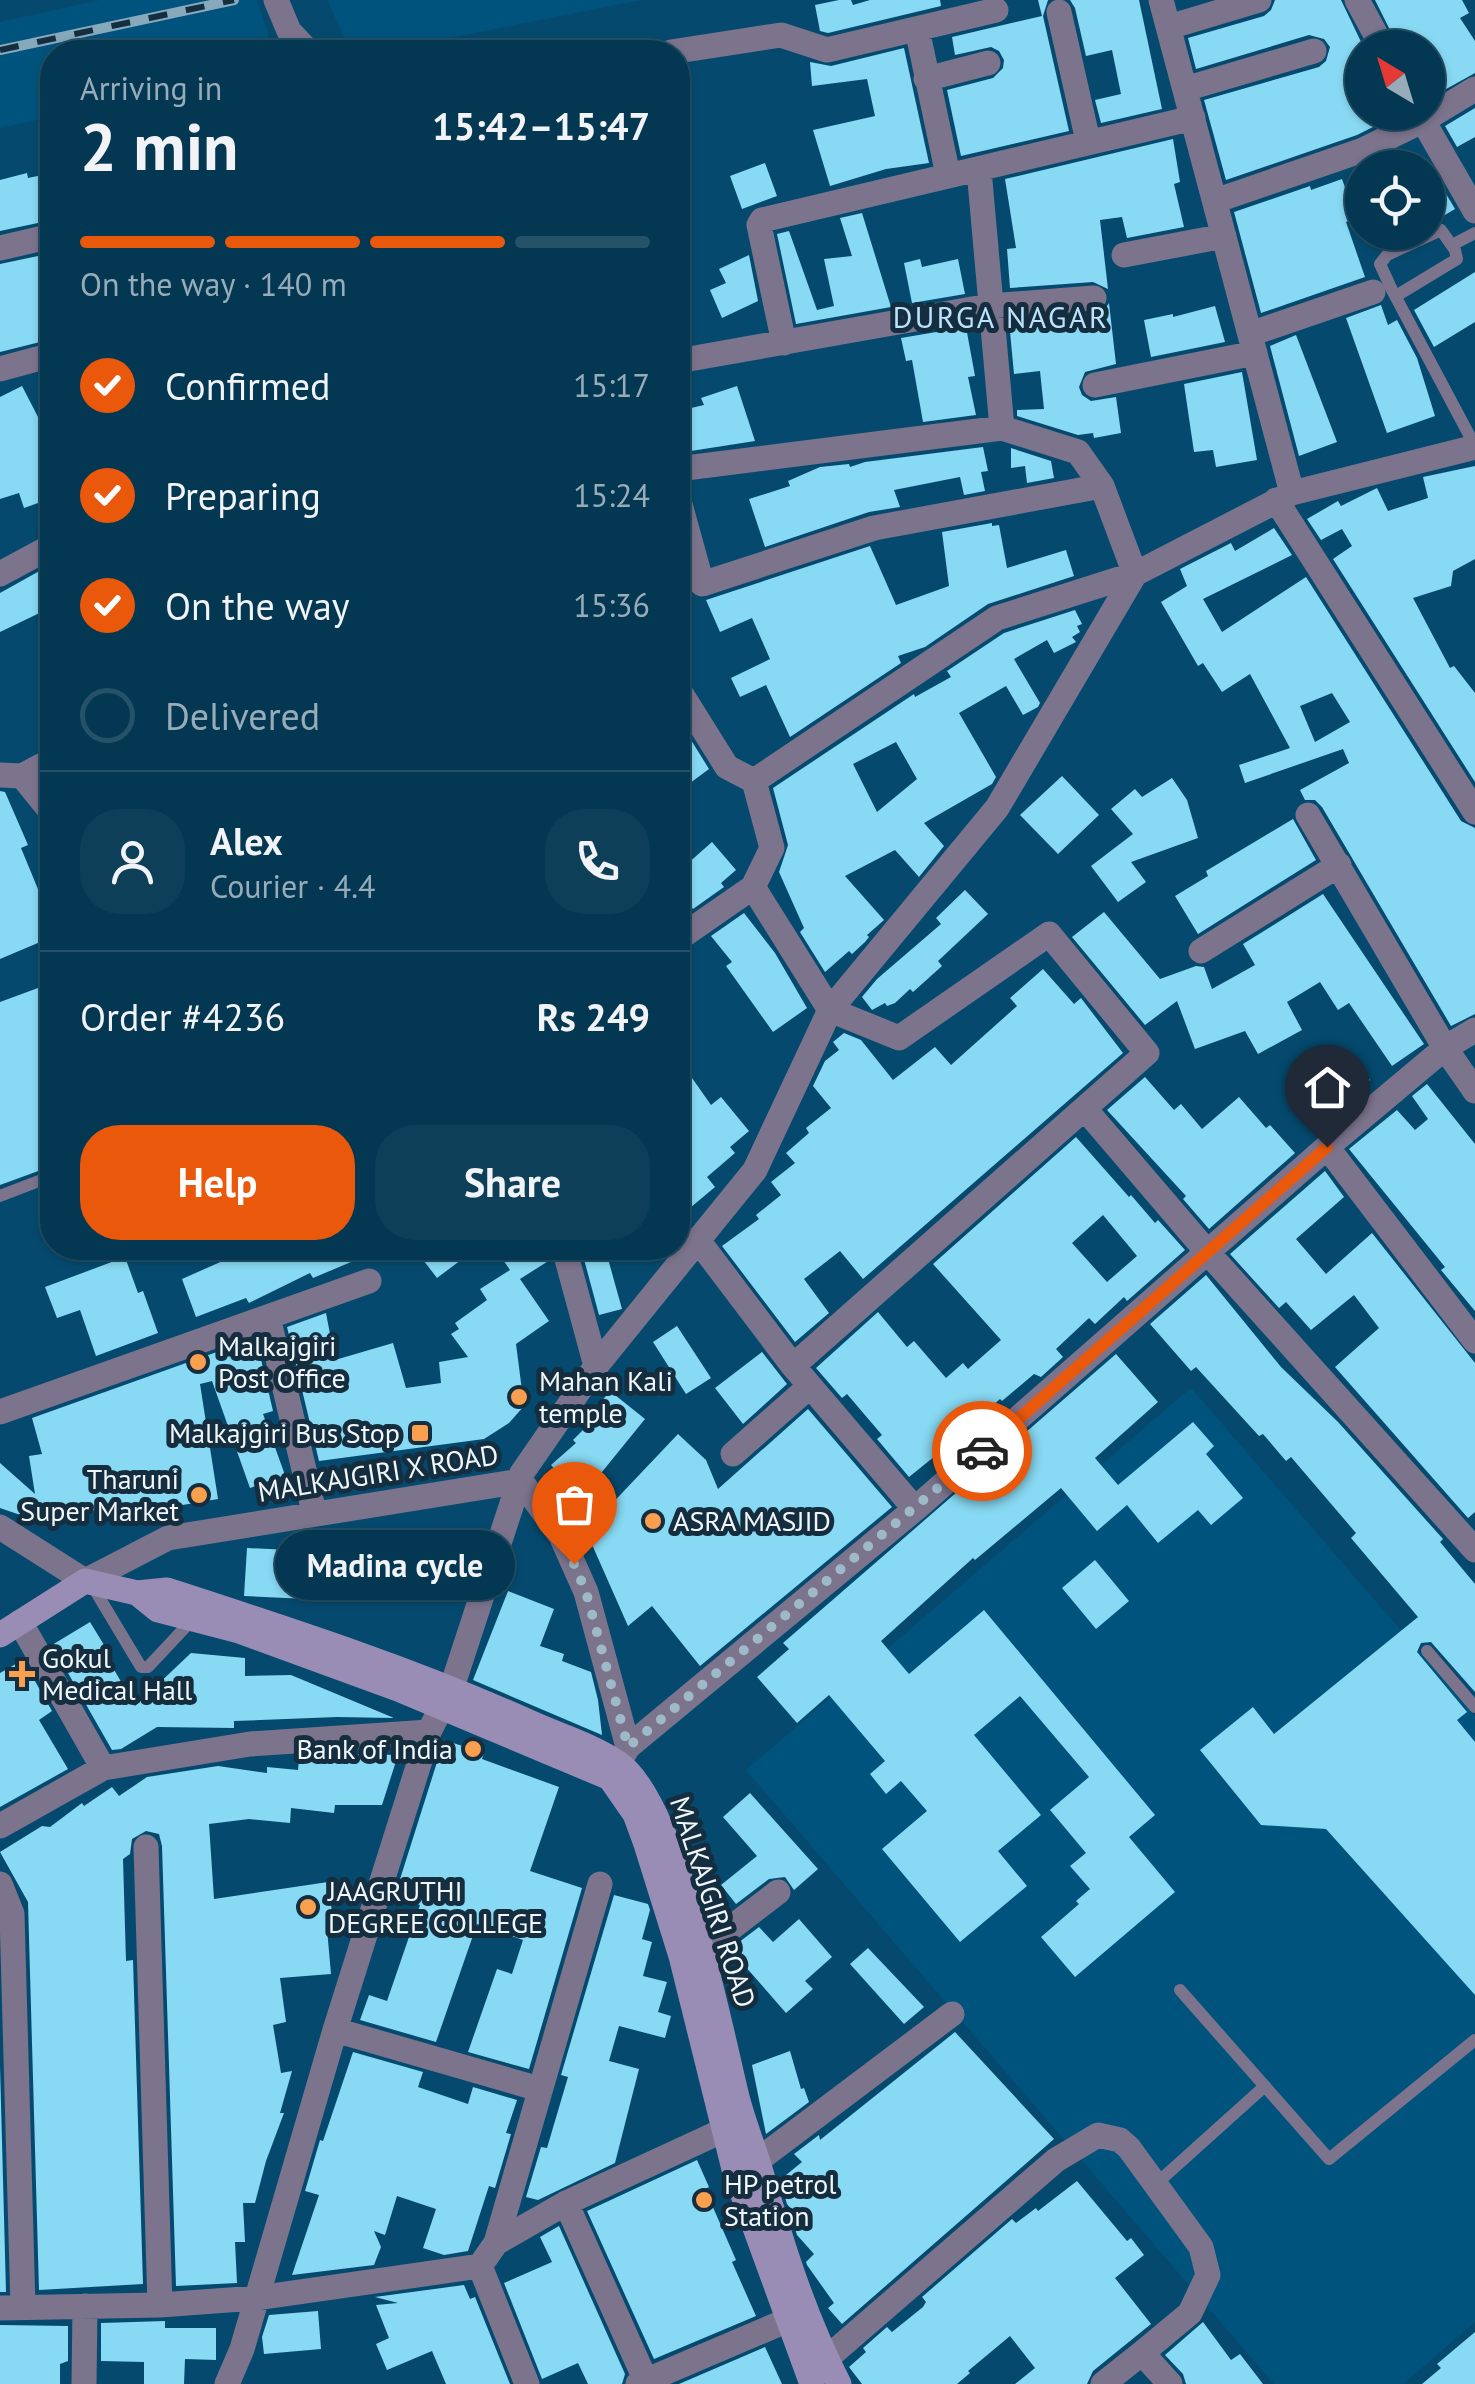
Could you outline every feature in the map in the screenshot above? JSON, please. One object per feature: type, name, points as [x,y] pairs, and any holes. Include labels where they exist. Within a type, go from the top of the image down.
[{"type":"main road","name":"MALKAJGIRI ROAD","points":[[88,1582],[137,1593],[167,1590],[376,1658],[446,1698],[596,1770],[619,1763]]},
{"type":"main road","points":[[10,1628],[88,1582]]},
{"type":"main road","name":"MALKAJGIRI ROAD","points":[[137,1593],[158,1610],[239,1631],[398,1688],[446,1698]]},
{"type":"main road","name":"MALKAJGIRI ROAD","points":[[619,1763],[644,1790],[659,1822],[701,1950],[728,2044],[736,2093],[794,2286],[839,2384]]},
{"type":"main road","name":"MALKAJGIRI ROAD","points":[[619,1763],[681,1956],[735,2173],[812,2384]]},
{"type":"street","points":[[276,0],[289,31],[298,40]]},
{"type":"street","points":[[1162,0],[1253,344],[1284,496],[1475,812]]},
{"type":"street","points":[[1168,27],[1259,0]]},
{"type":"street","points":[[1357,0],[1373,30]]},
{"type":"street","points":[[690,49],[781,35],[827,50],[996,10]]},
{"type":"street","points":[[1060,12],[1088,141]]},
{"type":"street","points":[[916,29],[948,174]]},
{"type":"street","points":[[1185,89],[1314,51]]},
{"type":"street","points":[[926,80],[988,62]]},
{"type":"street","points":[[1445,104],[1475,89]]},
{"type":"street","points":[[784,343],[760,221],[1192,118]]},
{"type":"street","points":[[1215,201],[1350,155],[1396,130]]},
{"type":"street","points":[[1428,130],[1475,211]]},
{"type":"street","points":[[979,170],[1002,428]]},
{"type":"street","points":[[1124,255],[1224,236]]},
{"type":"street","points":[[0,248],[40,239]]},
{"type":"street","points":[[1095,385],[1253,344],[1384,294]]},
{"type":"street","points":[[690,359],[989,306],[1094,298]]},
{"type":"street","points":[[0,369],[40,357]]},
{"type":"street","points":[[690,467],[1002,428],[1078,452],[1102,486],[1135,574]]},
{"type":"street","points":[[754,780],[996,618],[1135,574],[1284,496],[1475,446]]},
{"type":"street","points":[[690,540],[702,584],[874,528],[1102,486]]},
{"type":"street","points":[[0,574],[40,552]]},
{"type":"street","points":[[690,1248],[755,1170],[830,1010],[997,808],[1135,574]]},
{"type":"street","points":[[690,708],[727,767],[754,780],[772,848],[753,887],[690,932]]},
{"type":"street","points":[[40,765],[11,776],[40,802]]},
{"type":"street","points":[[1308,815],[1475,1091]]},
{"type":"street","points":[[1201,952],[1340,864]]},
{"type":"street","points":[[733,1454],[802,1376],[1147,1053],[1049,934],[899,1038],[830,1010],[753,887]]},
{"type":"street","points":[[619,1763],[1209,1254],[1327,1147],[1446,1048],[1475,1030]]},
{"type":"street","points":[[1085,1109],[1209,1254],[1475,1550]]},
{"type":"street","points":[[1327,1147],[1475,1341]]},
{"type":"street","points":[[697,1239],[802,1376],[915,1509]]},
{"type":"street","points":[[567,1260],[596,1366]]},
{"type":"street","points":[[227,2384],[242,2349],[335,2030],[430,1732],[446,1698],[521,1480],[596,1366],[680,1260]]},
{"type":"street","points":[[0,1412],[369,1281]]},
{"type":"street","points":[[268,1316],[314,1512]]},
{"type":"street","name":"MALKAJGIRI X ROAD","points":[[88,1582],[168,1538],[521,1480],[561,1536],[586,1592],[619,1763]]},
{"type":"street","points":[[0,1527],[88,1582]]},
{"type":"street","points":[[10,1628],[103,1768]]},
{"type":"street","points":[[0,1826],[103,1768],[250,1744],[430,1732]]},
{"type":"street","points":[[146,1848],[160,2306]]},
{"type":"street","points":[[0,1884],[12,1914],[12,2307],[160,2306],[257,2298],[480,2266],[496,2244],[600,1884]]},
{"type":"street","points":[[701,1950],[778,1892]]},
{"type":"street","points":[[758,2161],[952,2014]]},
{"type":"street","points":[[335,2030],[540,2088]]},
{"type":"street","points":[[496,2244],[566,2204],[724,2130]]},
{"type":"street","points":[[826,2359],[1056,2160],[1098,2134],[1120,2140],[1156,2184],[1201,2246],[1208,2275],[1190,2312],[1103,2384]]},
{"type":"street","points":[[566,2204],[642,2382],[788,2320]]},
{"type":"street","points":[[480,2266],[527,2384]]},
{"type":"street","points":[[84,2384],[85,2306]]},
{"type":"street","points":[[242,2349],[248,2384]]},
{"type":"street","points":[[1142,2353],[1170,2384]]},
{"type":"lane","points":[[1384,294],[1454,263],[1457,254],[1444,233],[1438,230],[1382,258],[1384,294],[1475,446]]},
{"type":"lane","points":[[1452,244],[1475,232]]},
{"type":"lane","points":[[0,1196],[40,1181]]},
{"type":"lane","points":[[88,1582],[137,1664],[144,1668],[193,1619]]},
{"type":"lane","points":[[1427,1651],[1475,1706]]},
{"type":"lane","points":[[1180,1990],[1329,2159],[1475,2040]]},
{"type":"lane","points":[[1156,2184],[1265,2086]]},
{"type":"shaded area","points":[[100,0],[257,0],[270,40],[40,40],[40,120],[0,128],[0,22]]},
{"type":"shaded area","points":[[327,0],[641,0],[439,40],[345,40]]},
{"type":"shaded area","points":[[1191,1388],[1475,1716],[1475,2322],[1403,2384],[1274,2384],[746,1770]]},
{"type":"building","points":[[851,0],[853,5],[870,0],[940,0],[941,6],[828,33],[820,31],[815,5]]},
{"type":"building","points":[[1038,0],[1048,0],[1043,16],[1069,131],[961,156],[947,90],[993,78],[1003,68],[1004,60],[991,47],[955,55],[952,37],[1042,16]]},
{"type":"building","points":[[1070,0],[1139,0],[1162,109],[1101,123],[1095,100],[1121,94],[1112,50],[1086,56]]},
{"type":"building","points":[[1275,0],[1341,0],[1355,30],[1345,30],[1345,130],[1367,130],[1226,180],[1204,100],[1319,67],[1326,61],[1330,47],[1324,39],[1309,35],[1196,69],[1188,38],[1264,16]]},
{"type":"building","points":[[1375,0],[1462,0],[1469,13],[1460,18],[1475,41],[1475,73],[1445,90],[1445,30],[1390,30]]},
{"type":"building","points":[[904,48],[929,163],[886,169],[830,186],[813,130],[875,116],[867,79],[812,86],[810,62],[831,66]]},
{"type":"building","points":[[1475,108],[1475,137],[1457,147],[1445,126]]},
{"type":"building","points":[[1173,139],[1180,182],[1174,184],[1184,227],[1127,238],[1122,217],[1100,220],[1108,289],[1093,282],[1010,288],[1007,249],[1016,248],[1005,179]]},
{"type":"building","points":[[765,163],[777,196],[742,209],[730,176]]},
{"type":"building","points":[[27,173],[28,178],[40,176],[40,223],[0,231],[0,180]]},
{"type":"building","points":[[1342,179],[1345,250],[1356,250],[1365,277],[1261,313],[1234,212],[1310,186],[1311,190]]},
{"type":"building","points":[[1445,192],[1455,209],[1445,215]]},
{"type":"building","points":[[862,213],[891,307],[796,324],[777,234],[789,231],[817,310],[834,306],[824,259],[852,256],[840,218]]},
{"type":"building","points":[[749,255],[758,301],[722,318],[710,290],[726,283],[719,269]]},
{"type":"building","points":[[38,256],[40,342],[0,352],[0,264]]},
{"type":"building","points":[[920,259],[922,267],[958,259],[965,294],[912,303],[904,263]]},
{"type":"building","points":[[1475,272],[1475,322],[1434,347],[1414,310]]},
{"type":"building","points":[[1109,303],[1116,364],[1085,372],[1079,387],[1091,401],[1116,397],[1121,433],[1094,438],[1093,433],[1078,435],[1017,416],[1017,410],[1044,409],[1040,371],[1014,374],[1009,321],[1095,314],[1104,311]]},
{"type":"building","points":[[1381,305],[1388,325],[1397,320],[1417,358],[1435,416],[1387,433],[1346,318]]},
{"type":"building","points":[[1215,306],[1225,342],[1151,357],[1144,320]]},
{"type":"building","points":[[966,327],[975,376],[968,377],[976,415],[923,422],[912,360],[906,361],[901,338]]},
{"type":"building","points":[[1296,335],[1337,442],[1299,456],[1270,346]]},
{"type":"building","points":[[1242,372],[1257,460],[1216,467],[1213,450],[1194,452],[1184,384]]},
{"type":"building","points":[[22,386],[40,421],[40,502],[24,508],[19,493],[0,499],[0,397]]},
{"type":"building","points":[[737,386],[755,441],[690,451],[690,408],[704,405],[701,398]]},
{"type":"building","points":[[983,447],[988,471],[981,472],[985,491],[964,495],[960,477],[894,490],[900,507],[869,512],[765,547],[749,499],[790,486],[788,481],[820,467],[850,467]]},
{"type":"building","points":[[1011,448],[1051,461],[1054,478],[1027,483],[1025,466],[1011,468]]},
{"type":"building","points":[[1475,466],[1475,559],[1453,571],[1451,586],[1413,598],[1450,668],[1454,666],[1475,693],[1475,782],[1333,559],[1352,546],[1342,529],[1321,540],[1307,519],[1338,501],[1341,506],[1377,488],[1388,511],[1428,498],[1423,477]]},
{"type":"building","points":[[999,525],[1007,568],[1066,550],[1074,576],[988,604],[925,647],[898,656],[901,663],[790,737],[766,685],[740,697],[731,678],[770,659],[752,618],[720,632],[706,600],[870,546],[896,605],[949,586],[942,532]]},
{"type":"building","points":[[1274,528],[1292,555],[1203,599],[1222,632],[1306,577],[1461,821],[1475,828],[1475,1014],[1451,1026],[1322,807],[1315,800],[1305,800],[1300,790],[1349,763],[1343,749],[1245,783],[1239,765],[1290,748],[1250,674],[1222,692],[1203,663],[1198,666],[1161,602],[1187,586],[1180,569],[1231,543],[1235,551]],"holes":[[[1332,693],[1350,722],[1315,742],[1300,706]]]},
{"type":"building","points":[[40,571],[40,613],[0,632],[0,593]]},
{"type":"building","points":[[1075,610],[1082,624],[1077,626],[1080,632],[1072,637],[1076,642],[1054,653],[1047,640],[1014,659],[1040,703],[1038,707],[1023,715],[1006,686],[959,713],[996,777],[992,784],[924,823],[944,846],[919,877],[895,850],[845,876],[884,920],[852,954],[849,951],[825,972],[800,932],[804,928],[779,872],[788,845],[773,788],[914,694],[915,697],[951,677],[947,671],[1004,633]],"holes":[[[896,742],[917,779],[877,812],[853,764]]]},
{"type":"building","points":[[690,741],[709,769],[690,783]]},
{"type":"building","points":[[1062,776],[1099,815],[1058,854],[1020,815]]},
{"type":"building","points":[[1172,778],[1187,800],[1198,838],[1131,862],[1146,882],[1118,902],[1091,866],[1133,834],[1111,809],[1135,789],[1142,797]]},
{"type":"building","points":[[0,791],[5,792],[28,845],[21,848],[40,894],[40,942],[0,959]]},
{"type":"building","points":[[1293,819],[1316,860],[1198,934],[1175,896],[1208,876],[1206,871]]},
{"type":"building","points":[[712,842],[736,870],[721,883],[724,887],[693,909],[690,905],[690,861]]},
{"type":"building","points":[[965,890],[988,914],[938,961],[942,966],[913,992],[910,989],[895,1003],[872,1010],[862,997],[877,979],[941,924],[936,918]]},
{"type":"building","points":[[1323,894],[1424,1044],[1392,1066],[1349,1003],[1338,1010],[1320,982],[1287,1002],[1302,1030],[1258,1054],[1245,1031],[1195,1049],[1177,1001],[1145,1025],[1072,937],[1104,912],[1160,979],[1196,966],[1204,967],[1212,989],[1255,965],[1243,944]]},
{"type":"building","points":[[744,913],[775,953],[807,1008],[773,1032],[726,966],[732,962],[711,936]]},
{"type":"building","points":[[1043,969],[1074,1004],[1081,998],[1123,1053],[863,1279],[840,1251],[804,1279],[829,1313],[795,1342],[722,1246],[759,1219],[756,1215],[781,1195],[771,1182],[795,1163],[786,1153],[809,1133],[806,1128],[831,1108],[813,1086],[825,1061],[839,1050],[833,1042],[844,1033],[861,1040],[893,1080],[935,1047],[951,1065],[1017,1006],[1010,998]]},
{"type":"building","points":[[38,988],[40,996],[40,1170],[0,1185],[0,1002]]},
{"type":"building","points":[[1341,1048],[1370,1080],[1362,1086],[1367,1092],[1351,1105],[1318,1070]]},
{"type":"building","points":[[690,1075],[711,1105],[721,1097],[749,1131],[730,1147],[735,1153],[707,1177],[715,1187],[690,1208]]},
{"type":"building","points":[[1145,1077],[1174,1110],[1181,1104],[1202,1129],[1239,1097],[1295,1153],[1209,1229],[1183,1199],[1186,1196],[1107,1110]]},
{"type":"building","points":[[1427,1084],[1475,1144],[1475,1311],[1441,1270],[1445,1267],[1349,1149],[1397,1110],[1415,1130],[1428,1119],[1412,1096]]},
{"type":"building","points":[[1076,1137],[1129,1197],[1155,1223],[1158,1220],[1185,1250],[1095,1324],[1089,1318],[1056,1349],[1063,1357],[1041,1377],[1034,1374],[1000,1399],[964,1431],[968,1435],[944,1457],[940,1452],[909,1477],[877,1439],[882,1435],[847,1394],[842,1398],[816,1368],[878,1312],[907,1347],[914,1341],[946,1378],[963,1363],[968,1369],[1001,1340],[933,1264]],"holes":[[[1103,1215],[1137,1256],[1107,1282],[1072,1243]]]},
{"type":"building","points":[[1325,1171],[1344,1197],[1296,1239],[1326,1274],[1372,1233],[1475,1363],[1475,1512],[1468,1518],[1335,1367],[1379,1328],[1354,1295],[1311,1330],[1286,1302],[1279,1308],[1230,1254]]},
{"type":"building","points":[[126,1260],[138,1293],[143,1291],[158,1333],[96,1356],[80,1310],[57,1318],[45,1287]]},
{"type":"building","points":[[225,1260],[351,1262],[313,1278],[310,1273],[249,1303],[246,1298],[196,1317],[182,1279]]},
{"type":"building","points":[[423,1260],[461,1260],[437,1278]]},
{"type":"building","points":[[503,1260],[550,1260],[520,1279],[549,1321],[516,1344],[524,1406],[509,1423],[484,1439],[319,1461],[287,1327],[326,1313],[335,1360],[393,1343],[406,1388],[441,1383],[439,1362],[468,1357],[451,1334],[459,1329],[455,1323],[487,1300],[480,1289],[510,1270]]},
{"type":"building","points":[[584,1260],[608,1260],[622,1309],[599,1315]]},
{"type":"building","points":[[1206,1275],[1281,1367],[1338,1422],[1443,1539],[1440,1542],[1475,1584],[1475,1692],[1431,1642],[1421,1643],[1417,1652],[1467,1712],[1457,1720],[1475,1742],[1475,1995],[1326,1829],[1261,1825],[1200,1750],[1253,1707],[1274,1734],[1418,1617],[1351,1538],[1356,1533],[1291,1457],[1286,1461],[1263,1434],[1259,1436],[1196,1367],[1191,1371],[1150,1324]]},
{"type":"building","points":[[677,1326],[711,1378],[686,1394],[653,1342]]},
{"type":"building","points":[[256,1338],[273,1411],[263,1414],[285,1475],[250,1488],[212,1381],[200,1384],[218,1499],[165,1508],[164,1503],[88,1511],[89,1517],[39,1524],[0,1508],[0,1463],[35,1494],[29,1456],[42,1454],[32,1418]]},
{"type":"building","points":[[762,1352],[787,1384],[743,1424],[715,1388]]},
{"type":"building","points":[[1116,1354],[1158,1402],[1095,1458],[1118,1485],[1193,1422],[1214,1446],[1206,1454],[1243,1498],[1211,1525],[1198,1510],[1158,1543],[1127,1505],[1097,1531],[1061,1488],[973,1558],[881,1641],[909,1674],[984,1610],[1155,1815],[1129,1837],[1175,1892],[1075,1977],[1041,1937],[1079,1904],[1076,1901],[1090,1889],[1070,1866],[1086,1853],[1050,1810],[1089,1777],[1020,1696],[974,1735],[1041,1815],[998,1851],[1027,1886],[960,1942],[882,1849],[927,1811],[901,1781],[886,1794],[870,1774],[885,1761],[829,1695],[797,1723],[757,1677],[789,1649],[783,1643]]},
{"type":"building","points":[[610,1391],[645,1419],[580,1499],[551,1465],[576,1443],[573,1440],[597,1416],[593,1412]]},
{"type":"building","points":[[808,1409],[892,1507],[700,1666],[652,1606],[628,1626],[586,1531],[678,1434],[706,1460],[718,1489]]},
{"type":"building","points":[[247,1548],[310,1551],[307,1599],[244,1596]]},
{"type":"building","points":[[1095,1560],[1129,1601],[1096,1629],[1062,1588]]},
{"type":"building","points":[[508,1591],[554,1609],[540,1646],[564,1654],[562,1661],[591,1672],[602,1735],[473,1680]]},
{"type":"building","points":[[90,1622],[135,1706],[191,1653],[245,1658],[245,1676],[291,1675],[394,1718],[234,1721],[234,1728],[157,1727],[121,1749],[112,1750],[52,1645]]},
{"type":"building","points":[[23,1660],[52,1711],[39,1720],[68,1769],[0,1807],[0,1673]]},
{"type":"building","points":[[444,1740],[484,1753],[482,1759],[559,1787],[530,1871],[582,1888],[529,2069],[468,2052],[497,1969],[512,1974],[523,1940],[477,1924],[436,2042],[360,2020],[369,1995],[387,2001],[420,1905],[395,1895]]},
{"type":"building","points":[[350,1754],[398,1755],[382,1805],[335,1805],[334,1813],[291,1808],[290,1823],[249,1819],[209,1824],[214,1899],[328,1882],[334,1928],[327,1929],[331,1974],[280,1978],[286,2022],[273,2025],[281,2073],[292,2071],[280,2113],[284,2113],[255,2203],[243,2203],[245,2242],[235,2242],[237,2283],[176,2286],[162,1846],[159,1834],[146,1831],[132,1839],[130,1854],[123,1859],[126,1961],[133,1960],[143,2284],[39,2290],[28,1902],[0,1852],[42,1826],[50,1827],[112,1787],[119,1796],[147,1777],[218,1766],[267,1773],[267,1767],[298,1770],[299,1759],[348,1764]]},
{"type":"building","points":[[750,1793],[818,1869],[794,1890],[785,1877],[769,1879],[736,1904],[721,1885],[757,1856],[723,1817]]},
{"type":"building","points":[[614,1895],[648,1904],[642,1939],[652,1942],[643,1976],[667,1982],[658,2012],[671,2016],[665,2038],[619,2026],[609,2061],[639,2069],[615,2163],[538,2200],[526,2197],[541,2147],[547,2148],[568,2077],[561,2075]]},
{"type":"building","points":[[799,1919],[832,1957],[805,1981],[813,1989],[786,2013],[730,1949],[759,1927],[773,1942]]},
{"type":"building","points":[[868,1948],[924,2007],[904,2024],[850,1964]]},
{"type":"building","points":[[955,2032],[1054,2139],[842,2324],[828,2308],[834,2303],[807,2265],[814,2254],[797,2235],[793,2222],[798,2217],[787,2204],[780,2180],[802,2162],[794,2154],[819,2135],[820,2140]]},
{"type":"building","points":[[790,2051],[809,2102],[766,2134],[752,2065]]},
{"type":"building","points":[[353,2052],[423,2072],[418,2087],[468,2104],[473,2087],[517,2100],[506,2133],[511,2134],[495,2188],[489,2186],[468,2251],[444,2255],[423,2248],[436,2209],[397,2196],[385,2235],[374,2231],[381,2247],[374,2265],[292,2275],[319,2195],[305,2191]]},
{"type":"building","points":[[0,2066],[6,2292],[0,2292]]},
{"type":"building","points":[[697,2160],[709,2187],[705,2189],[736,2260],[732,2262],[756,2316],[654,2359],[587,2211]]},
{"type":"building","points":[[1077,2181],[1127,2241],[1131,2238],[1144,2255],[1115,2278],[1151,2324],[1093,2371],[1087,2384],[1015,2384],[1035,2368],[1010,2336],[957,2384],[862,2384],[849,2367],[866,2352],[863,2348],[887,2327],[892,2332],[923,2307],[926,2302],[922,2297],[1012,2219],[1016,2223],[1036,2208],[1038,2211]]},
{"type":"building","points":[[559,2226],[625,2374],[622,2384],[588,2384],[578,2363],[542,2379],[504,2283],[552,2262],[540,2237]]},
{"type":"building","points":[[464,2285],[470,2299],[475,2297],[510,2384],[446,2384],[432,2351],[387,2370],[376,2344],[389,2338],[376,2305],[398,2303],[375,2297]]},
{"type":"building","points":[[318,2311],[321,2349],[264,2354],[262,2337],[269,2315]]},
{"type":"building","points":[[165,2321],[165,2328],[216,2328],[216,2360],[185,2359],[184,2384],[144,2384],[144,2362],[101,2361],[101,2323]]},
{"type":"building","points":[[1203,2322],[1231,2360],[1240,2354],[1263,2384],[1186,2384],[1183,2374],[1165,2355]]},
{"type":"building","points":[[0,2325],[68,2326],[68,2361],[60,2364],[60,2384],[0,2384]]},
{"type":"building","points":[[1475,2332],[1475,2384],[1422,2384],[1441,2368],[1437,2364]]},
{"type":"building","points":[[765,2347],[782,2384],[679,2384]]},
{"type":"railway","points":[[47,40],[234,0]]},
{"type":"railway","points":[[0,50],[40,41]]},
{"type":"way so far","points":[[574,1564],[586,1592],[628,1747],[982,1451]]},
{"type":"place","name":"Malkajgiri Post Office","points":[[198,1362]]},
{"type":"place","name":"Mahan Kali temple","points":[[519,1397]]},
{"type":"place","name":"Malkajgiri Bus Stop","points":[[420,1433]]},
{"type":"place","name":"Tharuni Super Market","points":[[199,1495]]},
{"type":"place","name":"ASRA MASJID","points":[[653,1521]]},
{"type":"place","name":"Madina cycle","points":[[574,1564]]},
{"type":"place","name":"Gokul Medical Hall","points":[[22,1674]]},
{"type":"place","name":"Bank of India","points":[[473,1749]]},
{"type":"place","name":"JAAGRUTHI DEGREE COLLEGE","points":[[308,1907]]},
{"type":"place","name":"HP petrol Station","points":[[704,2200]]},
{"type":"district","name":"DURGA NAGAR","points":[[1001,318]]},
{"type":"route","points":[[982,1451],[1327,1147]]}]
